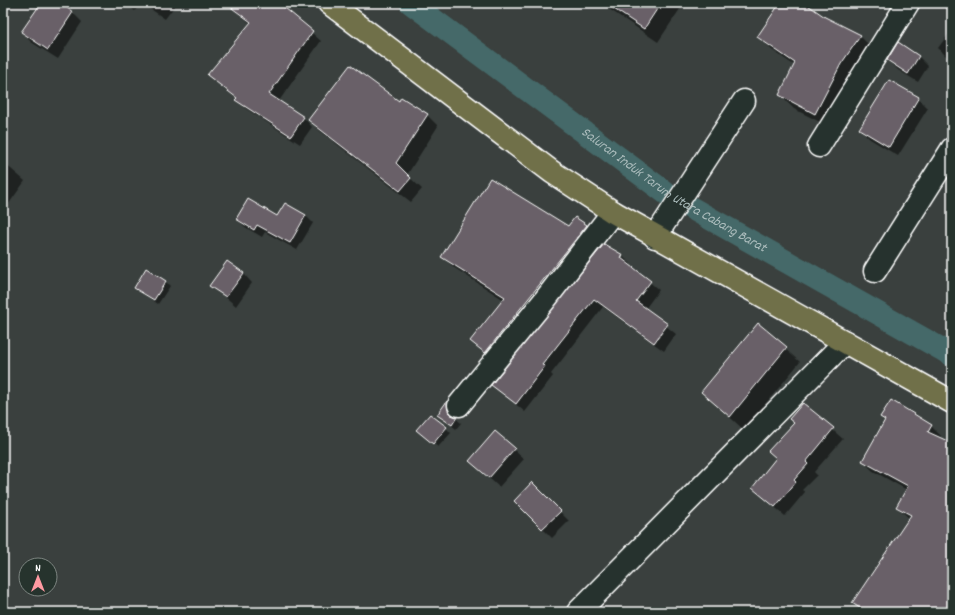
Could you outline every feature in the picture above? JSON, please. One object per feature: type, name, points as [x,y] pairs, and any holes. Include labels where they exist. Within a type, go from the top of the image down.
[{"type":"main road","points":[[340,6],[552,172],[613,212],[661,229],[845,342],[952,402]]},
{"type":"street","points":[[819,146],[908,3]]},
{"type":"street","points":[[661,229],[744,101]]},
{"type":"street","points":[[875,271],[952,149]]},
{"type":"street","points":[[459,405],[544,302],[613,212]]},
{"type":"street","points":[[578,612],[845,342]]},
{"type":"building","points":[[41,3],[60,3],[73,12],[48,50],[21,32]]},
{"type":"building","points":[[225,3],[279,3],[313,31],[269,94],[304,117],[291,136],[235,100],[237,98],[207,75],[251,22]]},
{"type":"building","points":[[605,3],[661,3],[644,29]]},
{"type":"building","points":[[780,3],[805,3],[825,17],[861,35],[841,64],[815,114],[779,95],[795,63],[757,37]]},
{"type":"building","points":[[898,42],[919,56],[908,74],[887,60]]},
{"type":"building","points":[[350,65],[399,101],[401,97],[428,114],[396,163],[411,178],[400,191],[308,120]]},
{"type":"building","points":[[889,80],[919,97],[889,147],[859,129]]},
{"type":"building","points":[[490,178],[568,226],[575,217],[587,225],[485,353],[470,341],[505,297],[441,257]]},
{"type":"building","points":[[248,199],[277,216],[285,203],[306,215],[290,243],[257,225],[254,230],[236,219]]},
{"type":"building","points":[[604,244],[623,255],[621,258],[651,281],[636,301],[668,324],[654,343],[594,299],[542,365],[545,366],[516,404],[491,385]]},
{"type":"building","points":[[227,261],[244,273],[226,297],[209,286]]},
{"type":"building","points":[[146,268],[166,281],[154,300],[134,288]]},
{"type":"building","points":[[758,323],[787,347],[730,417],[701,392]]},
{"type":"building","points":[[891,400],[932,425],[928,432],[952,443],[952,612],[866,612],[852,603],[911,515],[896,507],[908,486],[862,461],[885,420],[880,417]]},
{"type":"building","points":[[447,401],[448,410],[451,415],[457,417],[452,425],[437,415]]},
{"type":"building","points":[[803,403],[834,428],[806,462],[808,464],[794,480],[796,482],[775,507],[752,488],[776,458],[768,451],[794,423],[789,419]]},
{"type":"building","points":[[430,414],[447,427],[433,444],[416,430]]},
{"type":"building","points":[[495,431],[515,448],[489,478],[469,461]]},
{"type":"building","points":[[532,482],[561,511],[542,529],[514,501]]},
{"type":"waterway","name":"Saluran Induk Tarum Utara Cabang Barat","points":[[411,3],[670,196],[952,355]]}]
